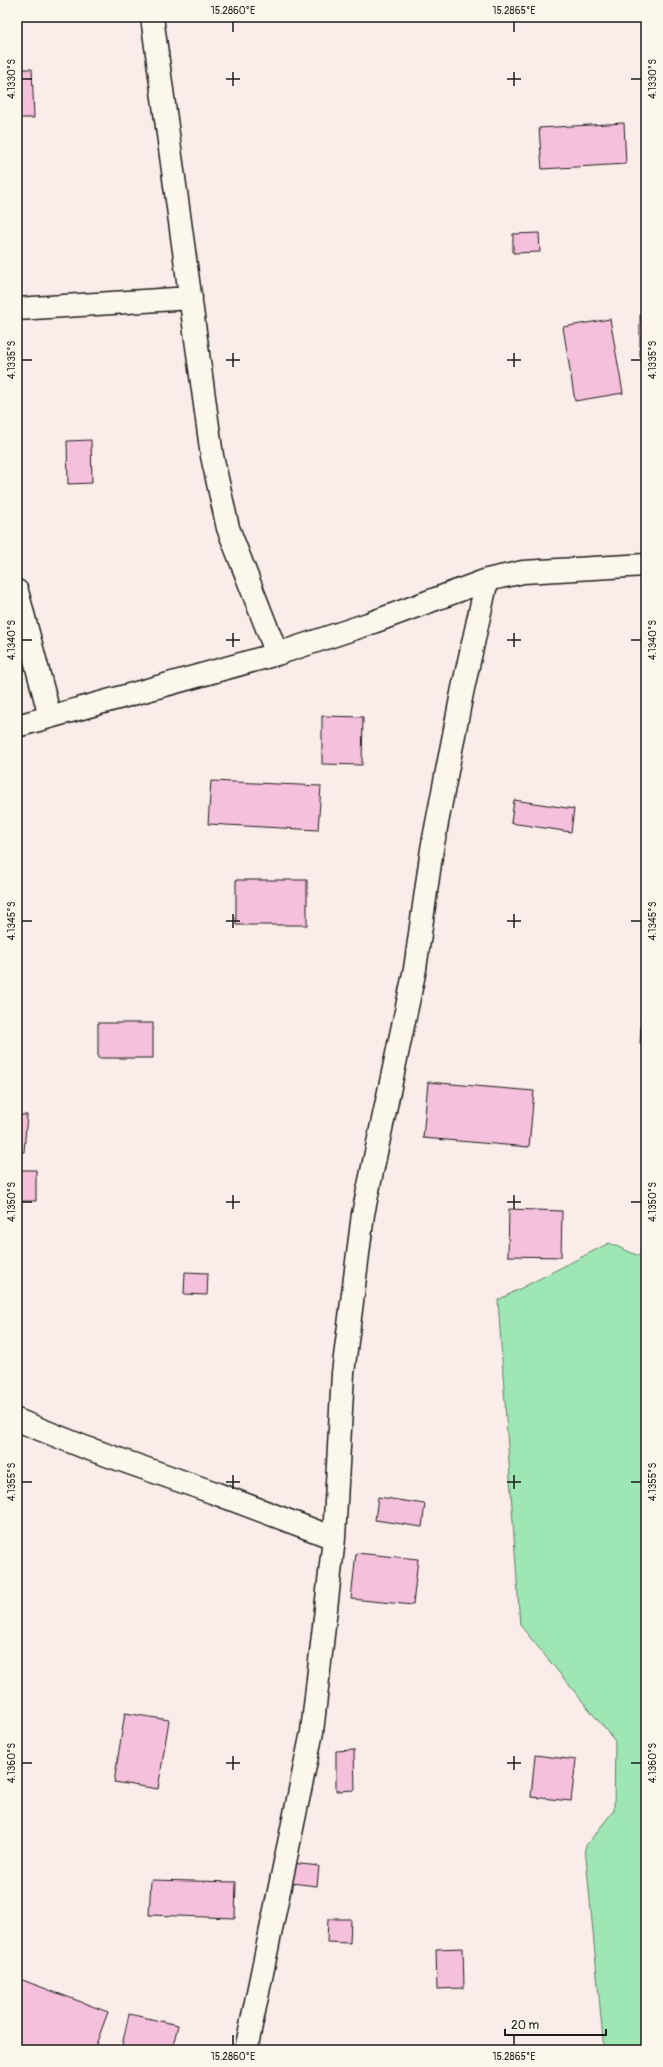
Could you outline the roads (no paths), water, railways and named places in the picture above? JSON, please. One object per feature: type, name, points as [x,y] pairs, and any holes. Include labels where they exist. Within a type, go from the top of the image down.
[{"type":"street","points":[[152,17],[212,456],[228,528],[277,654]]},
{"type":"street","points":[[17,308],[190,298]]},
{"type":"street","points":[[17,726],[277,654],[353,630],[487,580],[523,572],[646,565]]},
{"type":"street","points":[[246,2050],[312,1732],[334,1538],[343,1373],[363,1214],[415,969],[432,849],[462,693],[487,580]]},
{"type":"street","points":[[17,591],[50,717]]},
{"type":"street","points":[[17,1420],[84,1447],[212,1492],[334,1538]]}]
